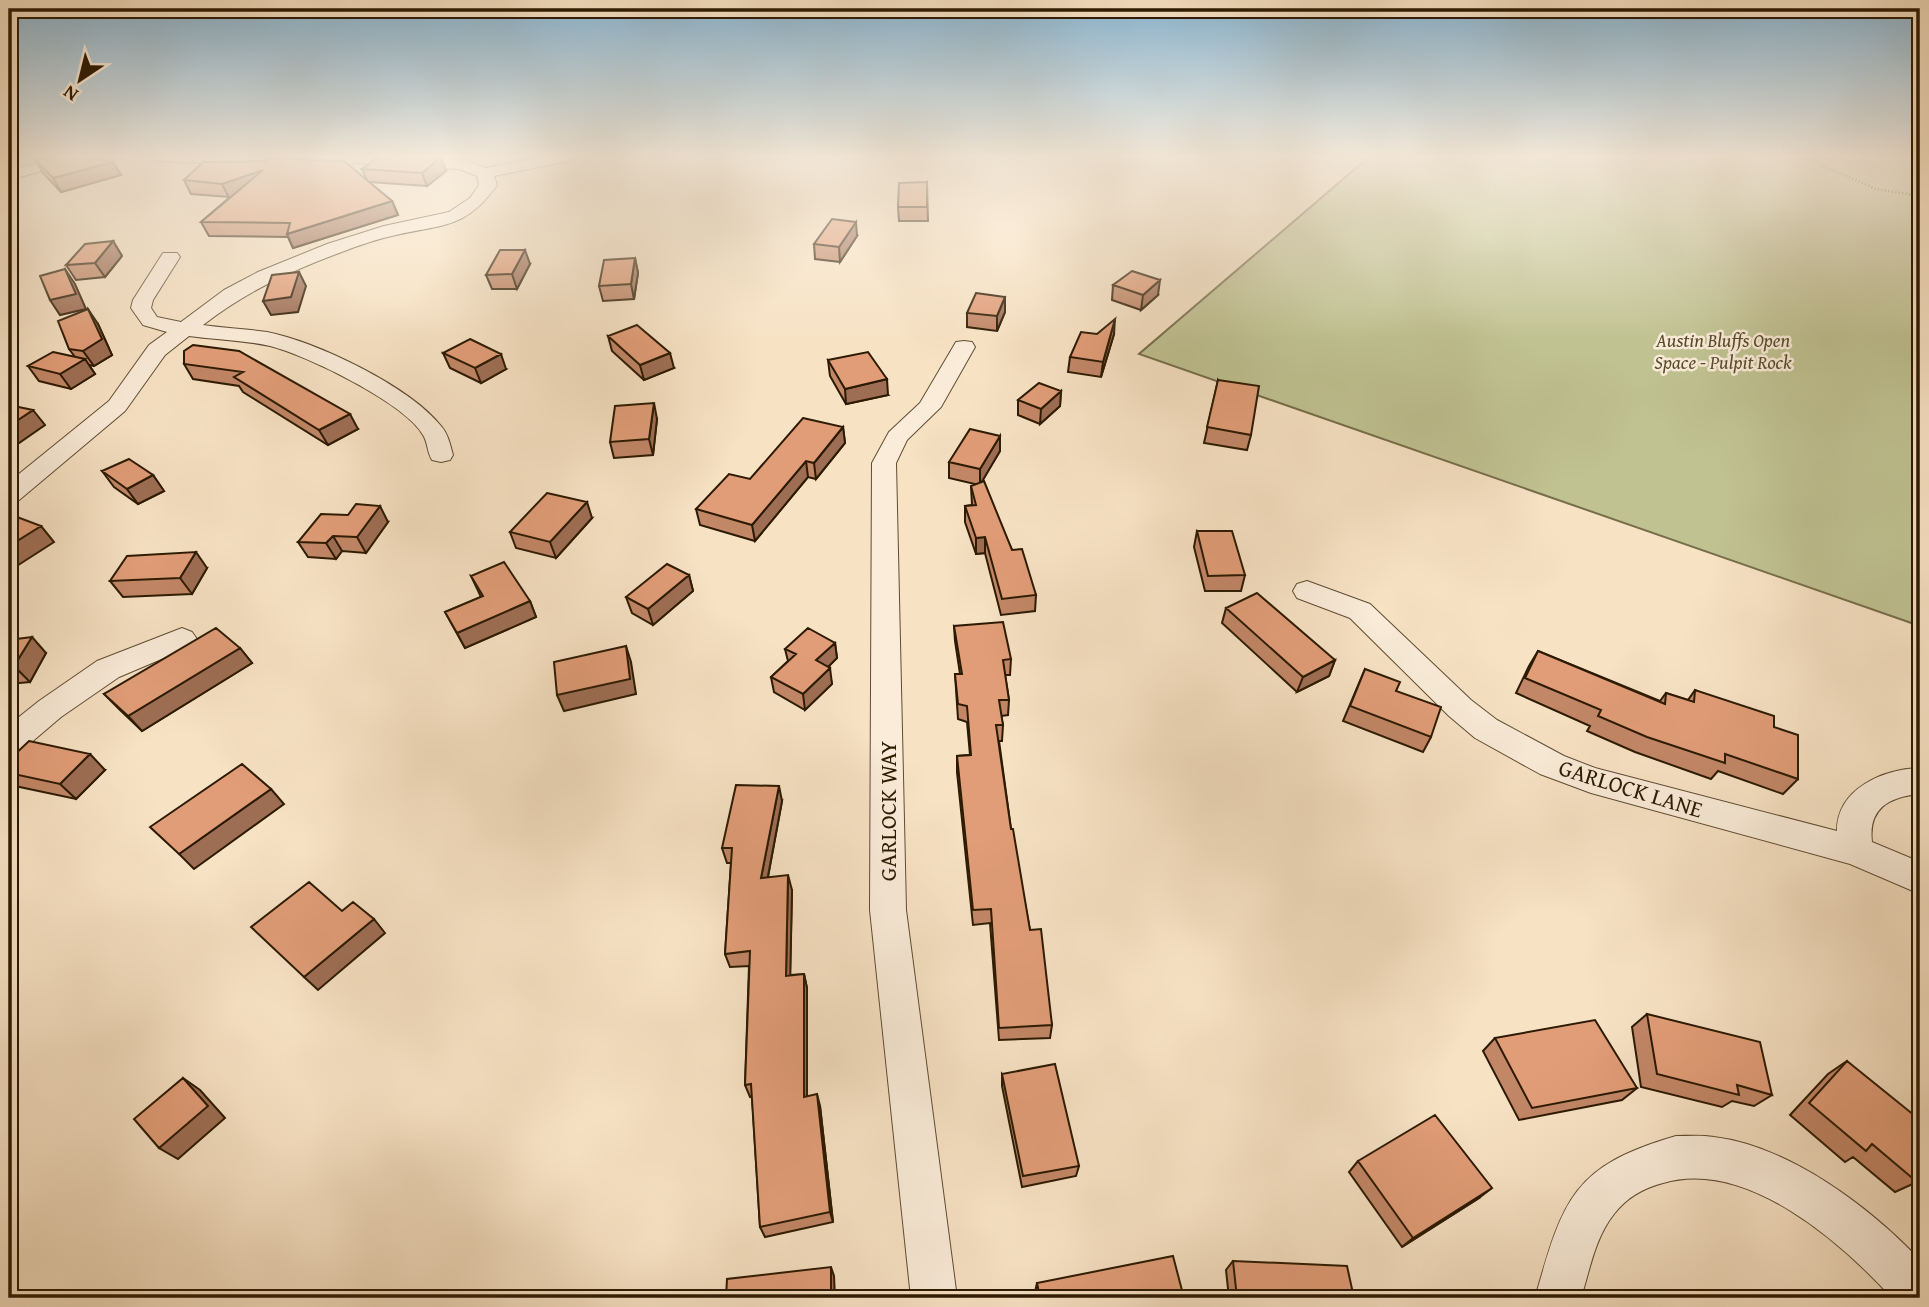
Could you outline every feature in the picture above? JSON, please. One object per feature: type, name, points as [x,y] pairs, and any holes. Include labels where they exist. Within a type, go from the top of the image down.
[{"type":"street","points":[[9,495],[117,406],[152,356],[183,328],[248,284],[302,263],[363,256],[410,239],[448,217]]},
{"type":"street","points":[[170,257],[143,300],[141,309],[150,321],[270,340],[323,358],[371,384],[404,406],[433,430],[441,455]]},
{"type":"street","name":"GARLOCK WAY","points":[[934,1298],[888,910],[884,463],[897,437],[929,407],[964,347]]},
{"type":"street","name":"GARLOCK LANE","points":[[1307,591],[1360,611],[1460,708],[1486,729],[1552,765],[1591,780],[1856,851],[1920,878]]},
{"type":"street","points":[[9,743],[50,709],[108,669],[182,639]]},
{"type":"street","points":[[1856,851],[1854,821],[1864,804],[1883,789],[1909,781],[1920,781]]},
{"type":"street","points":[[1558,1298],[1578,1238],[1596,1200],[1623,1176],[1658,1159],[1703,1157],[1745,1165],[1792,1188],[1835,1214],[1894,1264],[1920,1294]]},
{"type":"green space","name":"Austin Bluffs Open Space - Pulpit Rock","points":[[1299,217],[1920,217],[1920,626],[1139,354]]},
{"type":"building","points":[[207,217],[341,217],[287,234],[290,223],[201,222]]},
{"type":"building","points":[[832,219],[856,222],[839,247],[814,244]]},
{"type":"building","points":[[113,241],[95,263],[66,265],[85,244]]},
{"type":"building","points":[[500,250],[525,250],[512,274],[486,275]]},
{"type":"building","points":[[635,258],[631,284],[599,286],[604,260]]},
{"type":"building","points":[[65,269],[76,294],[50,300],[40,276]]},
{"type":"building","points":[[1132,271],[1160,280],[1143,295],[1113,285]]},
{"type":"building","points":[[299,272],[291,297],[263,301],[272,275]]},
{"type":"building","points":[[976,293],[1005,297],[997,316],[967,313]]},
{"type":"building","points":[[88,309],[102,339],[83,351],[69,349],[58,321]]},
{"type":"building","points":[[1115,319],[1103,362],[1070,357],[1081,332],[1097,334]]},
{"type":"building","points":[[637,325],[670,353],[640,365],[608,336]]},
{"type":"building","points":[[470,339],[501,354],[475,368],[443,353]]},
{"type":"building","points":[[193,345],[239,351],[350,414],[319,430],[234,377],[243,372],[184,364],[184,351]]},
{"type":"building","points":[[53,352],[85,359],[60,374],[28,366]]},
{"type":"building","points":[[868,352],[887,379],[845,389],[828,360]]},
{"type":"building","points":[[1218,380],[1259,386],[1251,435],[1207,427]]},
{"type":"building","points":[[1039,383],[1061,391],[1041,409],[1018,400]]},
{"type":"building","points":[[654,403],[649,439],[610,442],[615,406]]},
{"type":"building","points":[[9,405],[33,410],[9,426]]},
{"type":"building","points":[[803,418],[843,427],[814,463],[806,461],[752,525],[696,509],[729,474],[750,479]]},
{"type":"building","points":[[970,429],[1000,436],[980,469],[949,462]]},
{"type":"building","points":[[129,459],[153,475],[127,489],[102,471]]},
{"type":"building","points":[[984,481],[1012,550],[1022,549],[1036,595],[1002,599],[985,537],[976,538],[965,506],[976,505],[971,486]]},
{"type":"building","points":[[547,493],[587,502],[550,542],[510,532]]},
{"type":"building","points":[[356,504],[380,506],[357,537],[333,536],[326,543],[298,542],[321,514],[348,515]]},
{"type":"building","points":[[9,514],[41,526],[9,546]]},
{"type":"building","points":[[1197,531],[1232,531],[1245,575],[1208,576]]},
{"type":"building","points":[[196,552],[180,578],[110,581],[127,556]]},
{"type":"building","points":[[504,562],[530,601],[457,633],[445,612],[483,596],[471,576]]},
{"type":"building","points":[[667,564],[689,575],[648,609],[626,597]]},
{"type":"building","points":[[1257,593],[1335,660],[1303,677],[1226,608]]},
{"type":"building","points":[[1003,622],[1011,659],[1003,660],[1009,700],[999,700],[1003,725],[996,725],[1011,829],[1030,930],[1041,929],[1052,1025],[999,1028],[991,909],[973,910],[957,756],[971,755],[967,706],[958,704],[955,674],[962,674],[954,626]]},
{"type":"building","points":[[216,628],[240,648],[128,716],[104,694]]},
{"type":"building","points":[[808,628],[835,643],[816,660],[830,668],[803,694],[771,677],[796,654],[785,649]]},
{"type":"building","points":[[32,637],[14,666],[9,667],[9,640]]},
{"type":"building","points":[[626,646],[630,679],[557,695],[554,662]]},
{"type":"building","points":[[1538,651],[1665,704],[1666,693],[1694,702],[1695,690],[1774,716],[1774,727],[1798,735],[1798,779],[1725,754],[1725,763],[1647,737],[1598,716],[1601,710],[1525,678]]},
{"type":"building","points":[[1365,669],[1400,682],[1396,691],[1441,707],[1431,737],[1350,706]]},
{"type":"building","points":[[29,741],[90,754],[60,784],[9,773],[9,760]]},
{"type":"building","points":[[242,764],[271,789],[179,854],[150,827]]},
{"type":"building","points":[[736,785],[779,786],[761,878],[788,875],[786,976],[804,974],[804,1097],[817,1094],[830,1212],[760,1227],[751,1084],[745,1085],[750,951],[725,954],[732,848],[722,848]]},
{"type":"building","points":[[309,882],[342,911],[353,902],[374,919],[304,977],[251,927]]},
{"type":"building","points":[[1647,1014],[1760,1042],[1772,1095],[1737,1085],[1739,1095],[1657,1074]]},
{"type":"building","points":[[1595,1020],[1637,1088],[1532,1108],[1495,1038]]},
{"type":"building","points":[[1847,1061],[1920,1120],[1920,1178],[1917,1182],[1872,1144],[1866,1151],[1809,1103]]},
{"type":"building","points":[[1055,1064],[1079,1166],[1023,1176],[1002,1074]]},
{"type":"building","points":[[183,1078],[208,1106],[159,1148],[134,1119]]},
{"type":"building","points":[[1435,1115],[1492,1188],[1413,1238],[1358,1161]]},
{"type":"building","points":[[1173,1256],[1184,1298],[1040,1298],[1037,1283]]},
{"type":"building","points":[[1233,1261],[1347,1266],[1354,1298],[1237,1298]]},
{"type":"building","points":[[831,1267],[831,1298],[726,1298],[727,1279]]}]
